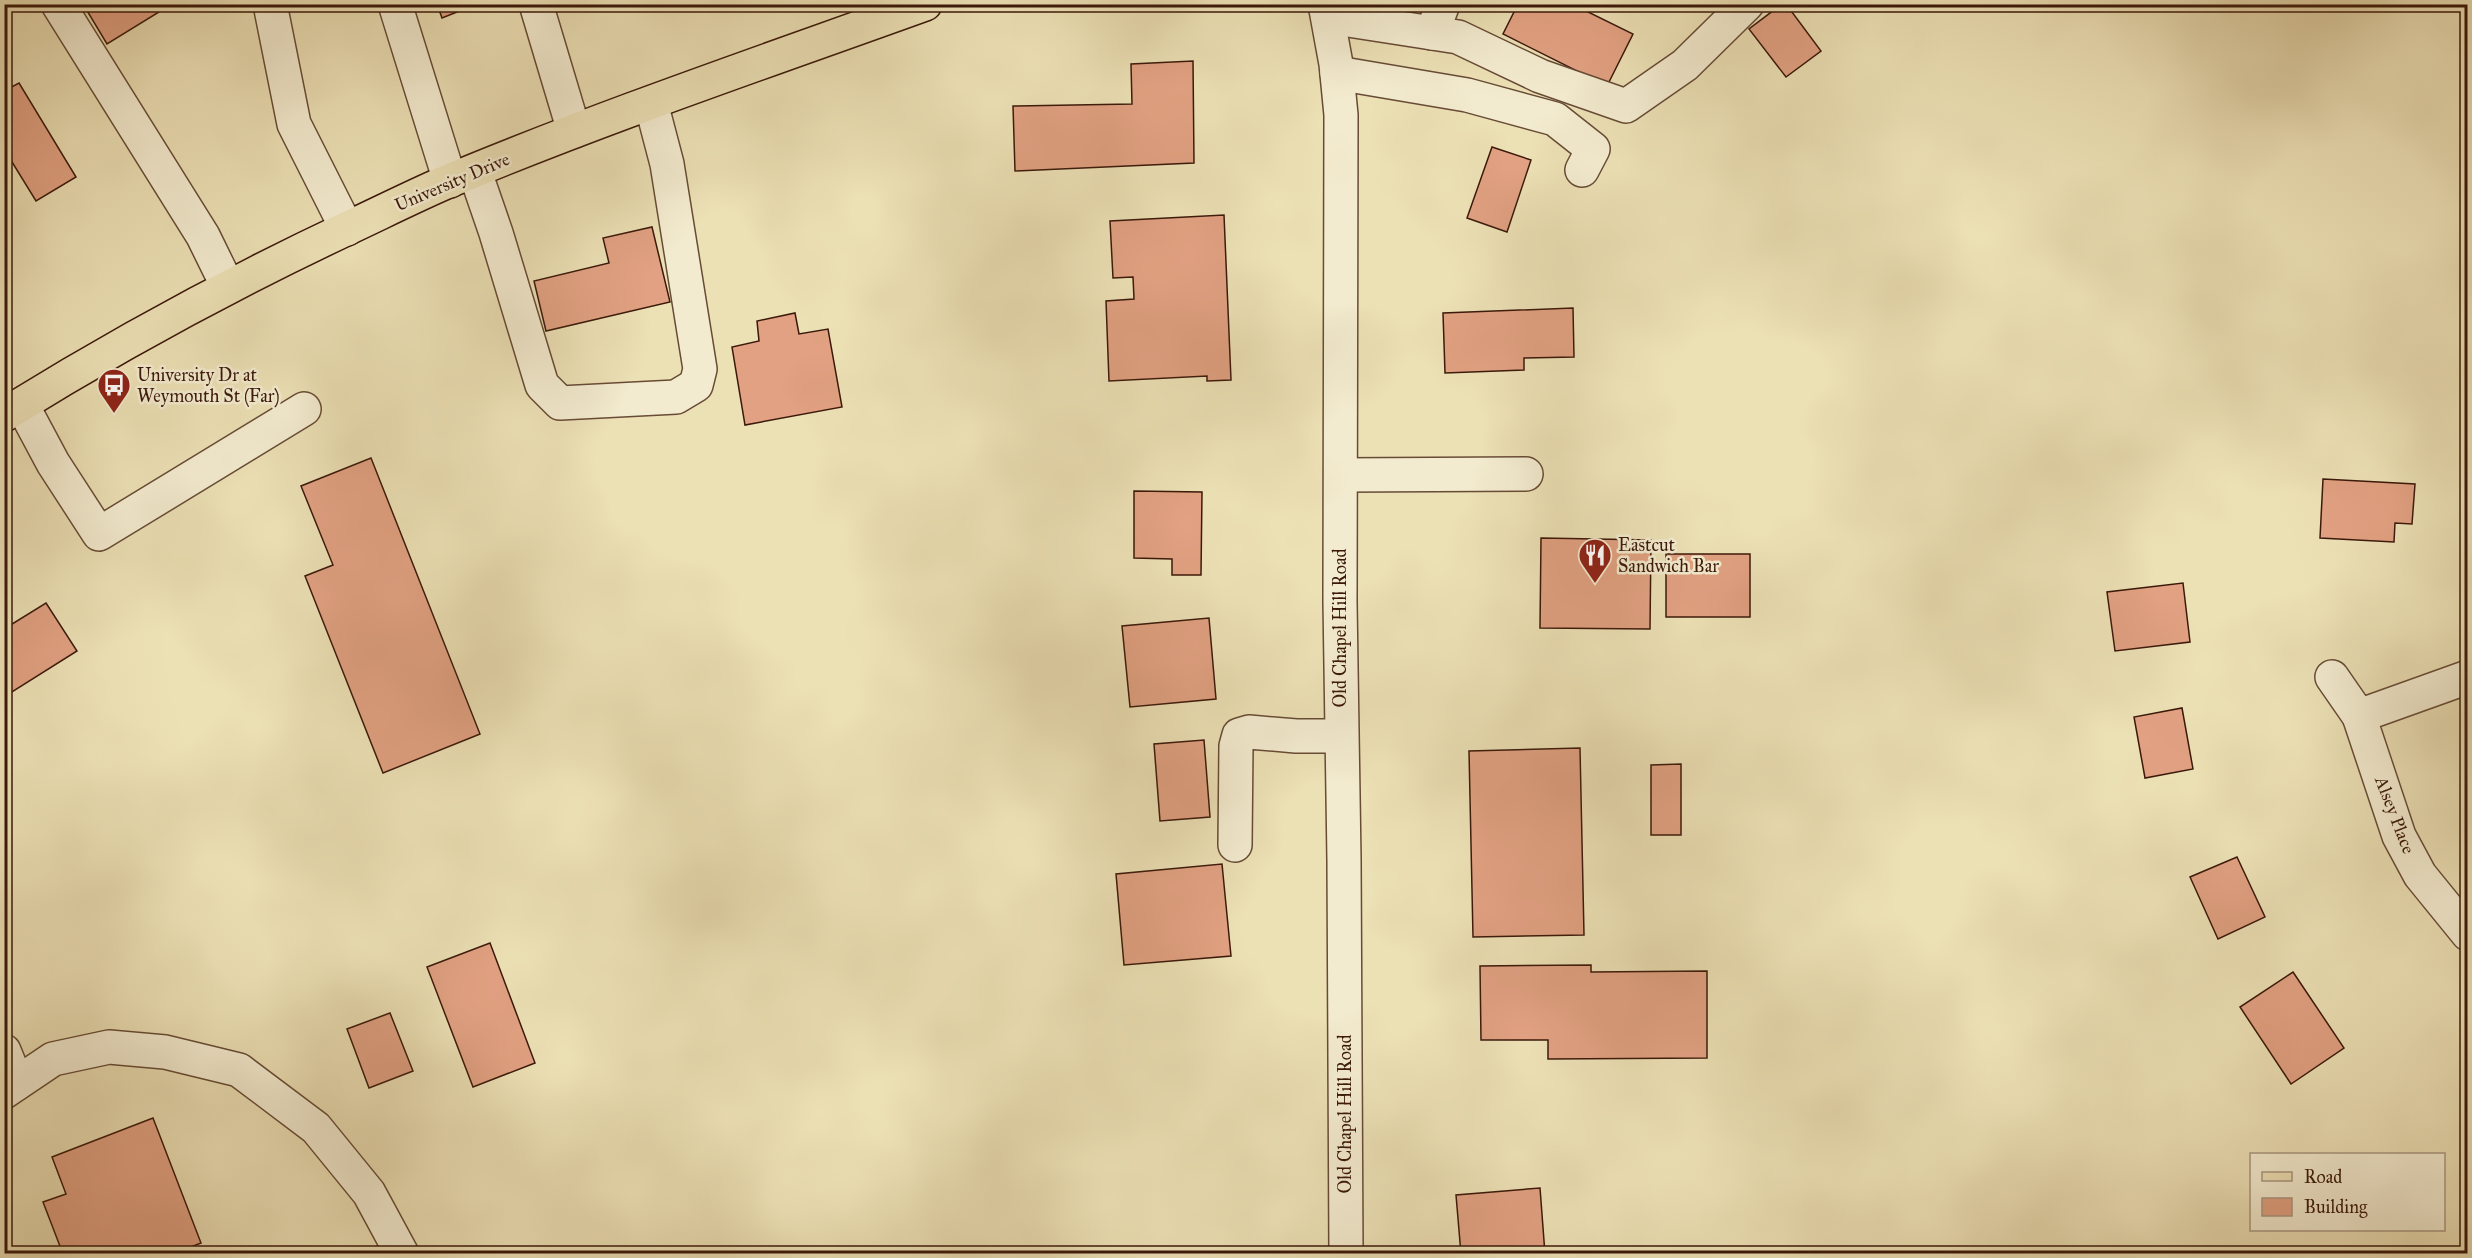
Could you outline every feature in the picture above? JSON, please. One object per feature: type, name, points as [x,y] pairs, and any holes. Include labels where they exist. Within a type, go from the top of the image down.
[{"type":"main road","name":"University Drive","points":[[13,410],[105,354],[228,287],[462,176],[574,131],[925,4]]},
{"type":"street","points":[[58,4],[203,236],[228,287]]},
{"type":"street","points":[[270,4],[294,124],[347,229]]},
{"type":"street","points":[[395,4],[462,176],[496,233],[542,384],[560,403],[676,397],[696,386],[700,369],[667,164],[651,103]]},
{"type":"street","points":[[536,4],[574,131]]},
{"type":"street","points":[[1327,11],[1438,19],[1458,38],[1540,76],[1626,106],[1685,65],[1748,4]]},
{"type":"street","name":"Old Chapel Hill Road","points":[[1327,11],[1341,115],[1340,736],[1344,861],[1346,1254]]},
{"type":"street","points":[[1337,73],[1467,95],[1555,119],[1593,149],[1582,170]]},
{"type":"street","points":[[13,410],[52,463],[99,534],[304,409]]},
{"type":"street","points":[[1341,475],[1526,474]]},
{"type":"street","points":[[2360,716],[2468,676]]},
{"type":"street","name":"Alsey Place","points":[[2332,677],[2360,716],[2399,836],[2420,875],[2468,934]]},
{"type":"street","points":[[1235,845],[1236,746],[1239,735],[1249,732],[1296,736],[1340,736]]},
{"type":"street","points":[[4,1051],[11,1088],[53,1059],[109,1047],[165,1052],[239,1070],[316,1128],[369,1193],[402,1254]]},
{"type":"building","points":[[83,4],[172,4],[107,44]]},
{"type":"building","points":[[437,4],[477,4],[442,18]]},
{"type":"building","points":[[1518,4],[1572,4],[1633,34],[1607,86],[1503,34]]},
{"type":"building","points":[[1782,4],[1786,4],[1821,51],[1786,77],[1749,29]]},
{"type":"building","points":[[1193,61],[1194,163],[1015,171],[1013,106],[1132,104],[1131,64]]},
{"type":"building","points":[[19,83],[76,177],[36,201],[4,149],[4,91]]},
{"type":"building","points":[[1492,147],[1531,160],[1507,232],[1467,218]]},
{"type":"building","points":[[1224,215],[1231,380],[1207,381],[1207,376],[1109,381],[1106,301],[1134,299],[1133,277],[1113,278],[1110,221]]},
{"type":"building","points":[[652,227],[670,302],[546,331],[534,281],[609,263],[603,238]]},
{"type":"building","points":[[1573,308],[1574,357],[1524,358],[1524,370],[1445,373],[1443,313]]},
{"type":"building","points":[[795,313],[799,334],[828,329],[842,407],[745,425],[732,347],[759,341],[757,321]]},
{"type":"building","points":[[371,458],[480,734],[383,773],[305,576],[333,565],[301,486]]},
{"type":"building","points":[[2323,479],[2415,484],[2412,524],[2395,523],[2394,542],[2320,538]]},
{"type":"building","points":[[1134,491],[1202,492],[1201,575],[1172,575],[1172,559],[1134,558]]},
{"type":"building","name":"Eastcut Sandwich Bar","points":[[1541,538],[1651,540],[1650,629],[1540,628]]},
{"type":"building","points":[[1666,554],[1750,554],[1750,617],[1666,617]]},
{"type":"building","points":[[2183,583],[2190,642],[2115,651],[2107,592]]},
{"type":"building","points":[[46,603],[77,651],[4,697],[4,629]]},
{"type":"building","points":[[1209,618],[1216,699],[1130,707],[1122,626]]},
{"type":"building","points":[[2182,708],[2193,769],[2145,778],[2134,717]]},
{"type":"building","points":[[1204,740],[1210,817],[1160,821],[1154,744]]},
{"type":"building","points":[[1580,748],[1584,935],[1473,937],[1469,751]]},
{"type":"building","points":[[1681,764],[1681,835],[1651,835],[1651,765]]},
{"type":"building","points":[[2237,857],[2265,917],[2218,939],[2190,877]]},
{"type":"building","points":[[1222,864],[1231,956],[1124,965],[1116,874]]},
{"type":"building","points":[[490,943],[535,1063],[473,1087],[427,967]]},
{"type":"building","points":[[1591,965],[1591,972],[1707,971],[1707,1058],[1548,1059],[1548,1040],[1481,1040],[1480,966]]},
{"type":"building","points":[[2293,972],[2344,1048],[2291,1084],[2240,1007]]},
{"type":"building","points":[[390,1013],[413,1071],[369,1088],[347,1029]]},
{"type":"building","points":[[153,1118],[201,1243],[173,1254],[63,1254],[43,1202],[66,1194],[52,1157]]},
{"type":"building","points":[[1540,1188],[1545,1254],[1461,1254],[1456,1195]]},
{"type":"place","name":"University Dr at Weymouth St (Far)","points":[[114,414]]},
{"type":"place","name":"Eastcut Sandwich Bar","points":[[1595,584]]}]
